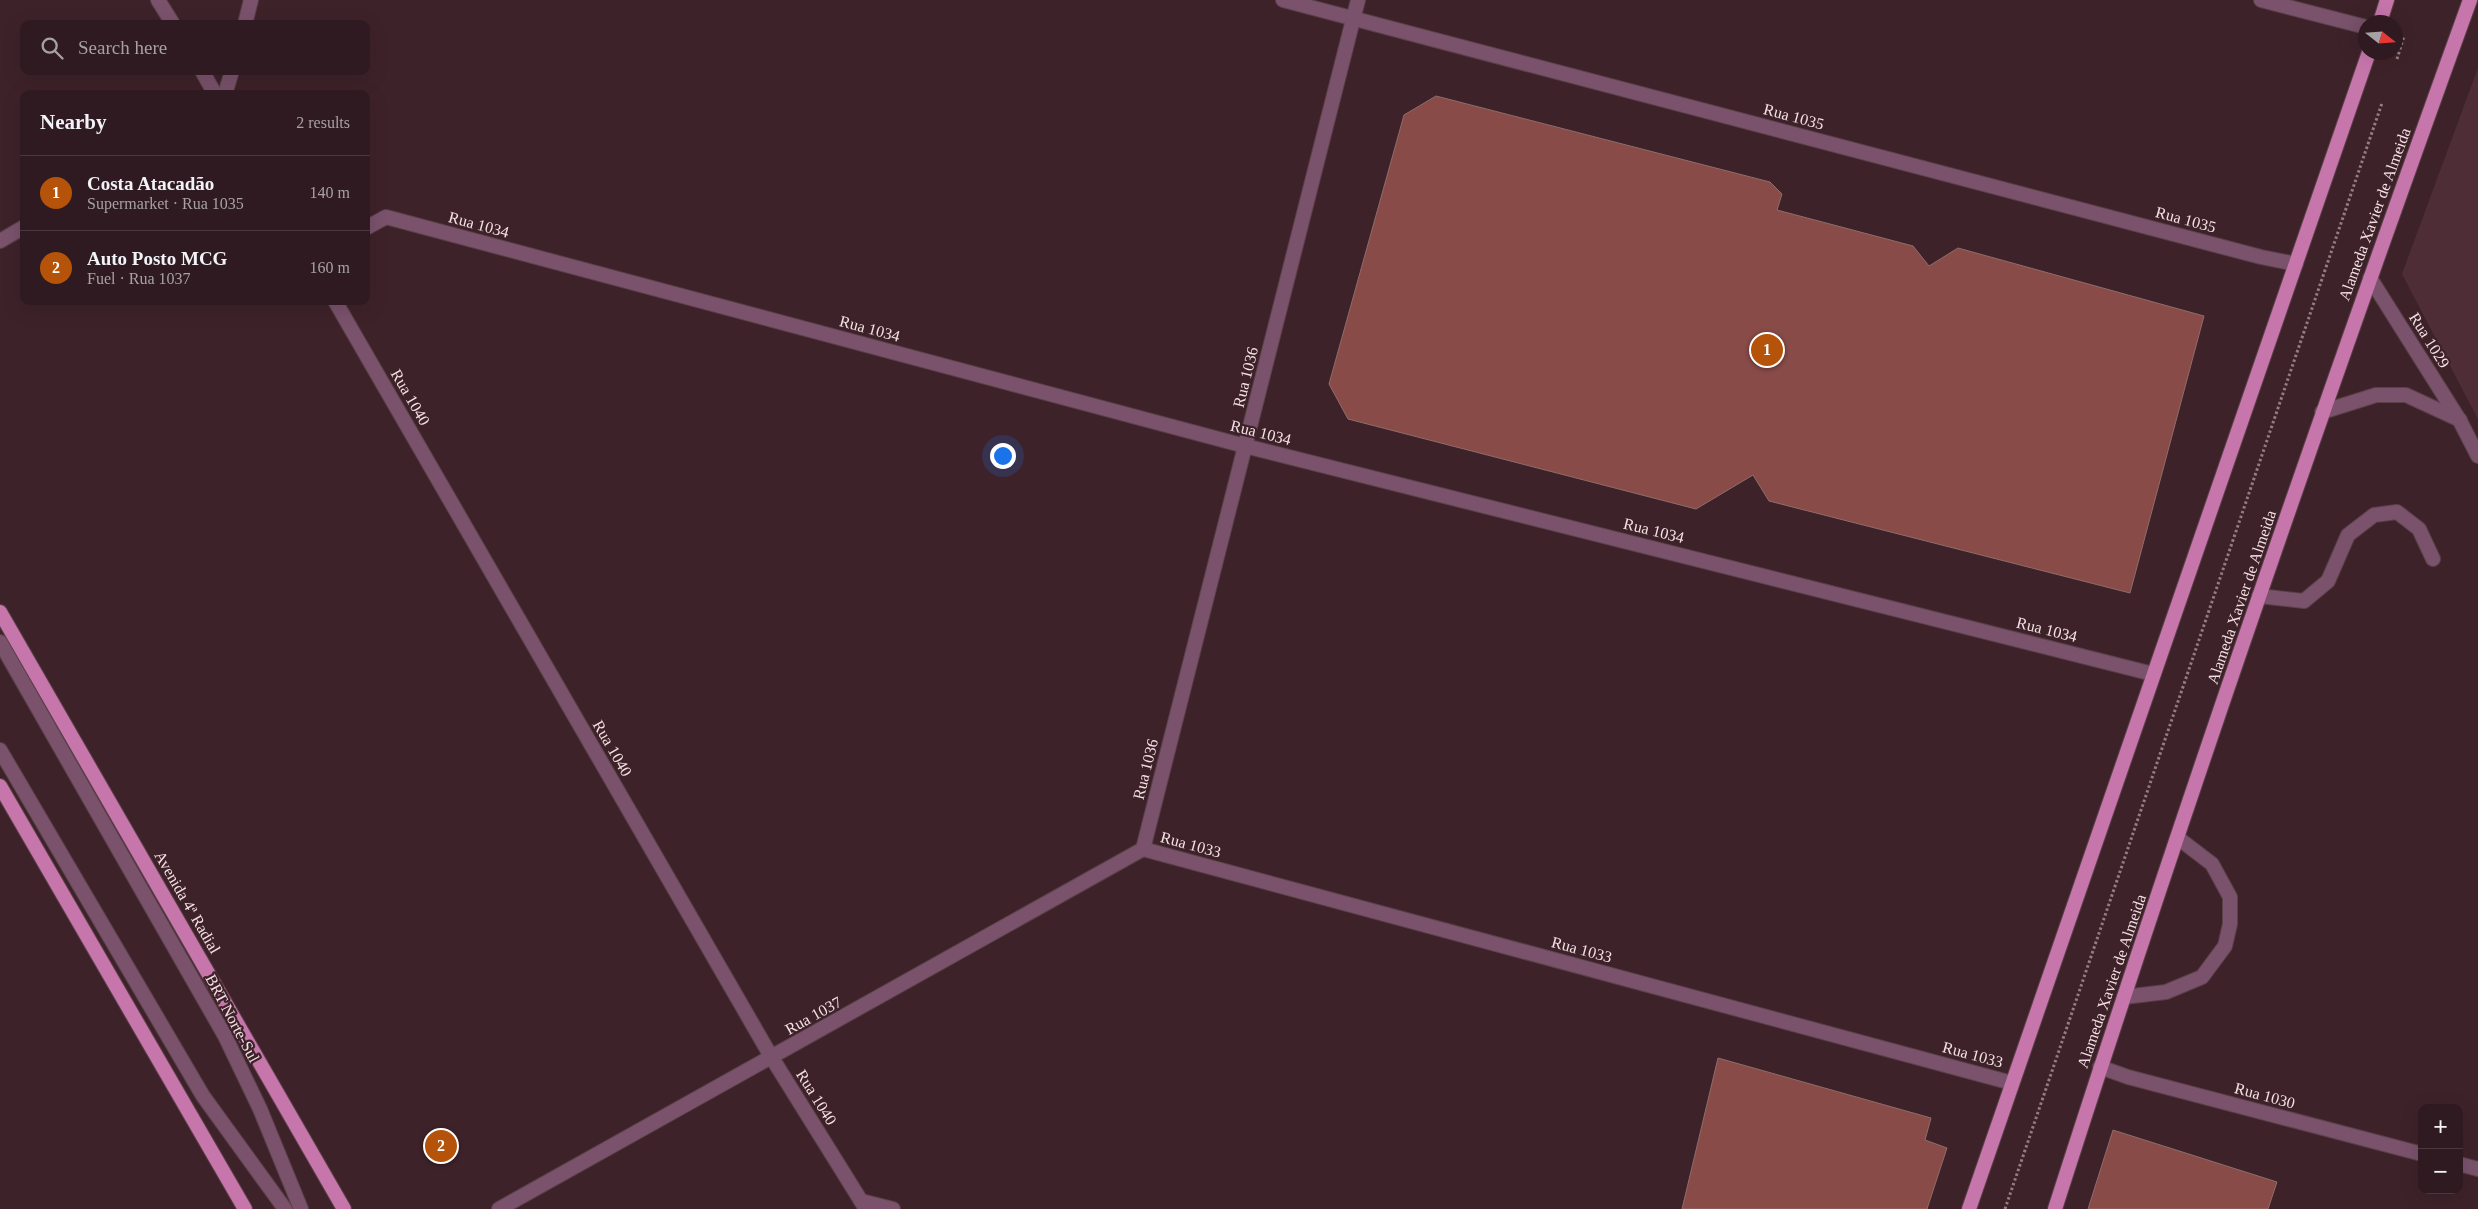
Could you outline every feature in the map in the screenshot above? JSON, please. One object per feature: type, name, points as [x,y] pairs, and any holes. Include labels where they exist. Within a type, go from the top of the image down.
[{"type":"main road","points":[[2382,15],[2387,0]]},
{"type":"main road","name":"Alameda Xavier de Almeida","points":[[2055,1209],[2100,1068],[2322,412],[2470,0]]},
{"type":"main road","points":[[1969,1209],[2366,60]]},
{"type":"main road","name":"Avenida 4ª Radial","points":[[0,612],[344,1209]]},
{"type":"main road","points":[[0,786],[245,1209]]},
{"type":"street","points":[[158,0],[170,20]]},
{"type":"street","points":[[246,20],[251,0]]},
{"type":"street","name":"Rua 1035","points":[[1283,0],[2251,254],[2296,264]]},
{"type":"street","name":"Rua 1036","points":[[1143,849],[1358,0]]},
{"type":"street","points":[[2260,0],[2358,25]]},
{"type":"street","points":[[204,75],[213,90]]},
{"type":"street","points":[[226,90],[231,75]]},
{"type":"street","name":"Rua 1034","points":[[370,226],[386,217],[1245,446],[2153,674]]},
{"type":"street","points":[[0,241],[20,229]]},
{"type":"street","name":"Rua 1029","points":[[2370,278],[2460,421],[2478,456]]},
{"type":"street","name":"Rua 1040","points":[[337,305],[772,1058],[863,1205]]},
{"type":"street","points":[[2322,412],[2376,395],[2406,395],[2460,421]]},
{"type":"street","points":[[2259,596],[2304,601],[2328,581],[2348,535],[2374,515],[2397,512],[2419,529],[2433,559]]},
{"type":"street","name":"BRT Norte-Sul","points":[[0,642],[225,1036],[260,1109],[301,1209]]},
{"type":"street","points":[[0,750],[203,1096],[284,1209]]},
{"type":"street","points":[[2124,997],[2166,992],[2202,977],[2225,946],[2230,924],[2230,897],[2212,864],[2178,838]]},
{"type":"street","name":"Rua 1037","points":[[499,1209],[1143,849]]},
{"type":"street","name":"Rua 1033","points":[[1143,849],[2012,1083]]},
{"type":"street","name":"Rua 1030","points":[[2100,1068],[2418,1153]]},
{"type":"street","points":[[2463,1165],[2478,1169]]},
{"type":"street","points":[[863,1205],[893,1209]]},
{"type":"path","points":[[2395,64],[2407,28]]},
{"type":"path","points":[[2005,1209],[2383,101]]},
{"type":"shaded area","points":[[2478,68],[2478,419],[2402,274]]},
{"type":"building","points":[[1436,96],[1770,182],[1782,194],[1777,210],[1913,246],[1929,266],[1958,248],[2204,316],[2130,593],[1769,501],[1753,475],[1696,509],[1348,419],[1329,384],[1404,115]]},
{"type":"building","points":[[1718,1058],[1931,1118],[1925,1140],[1947,1148],[1927,1209],[1682,1209]]},
{"type":"building","points":[[2113,1130],[2277,1182],[2268,1209],[2088,1209]]},
{"type":"place","name":"Costa Atacadão","points":[[1767,350]]},
{"type":"place","name":"Auto Posto MCG","points":[[441,1146]]}]
